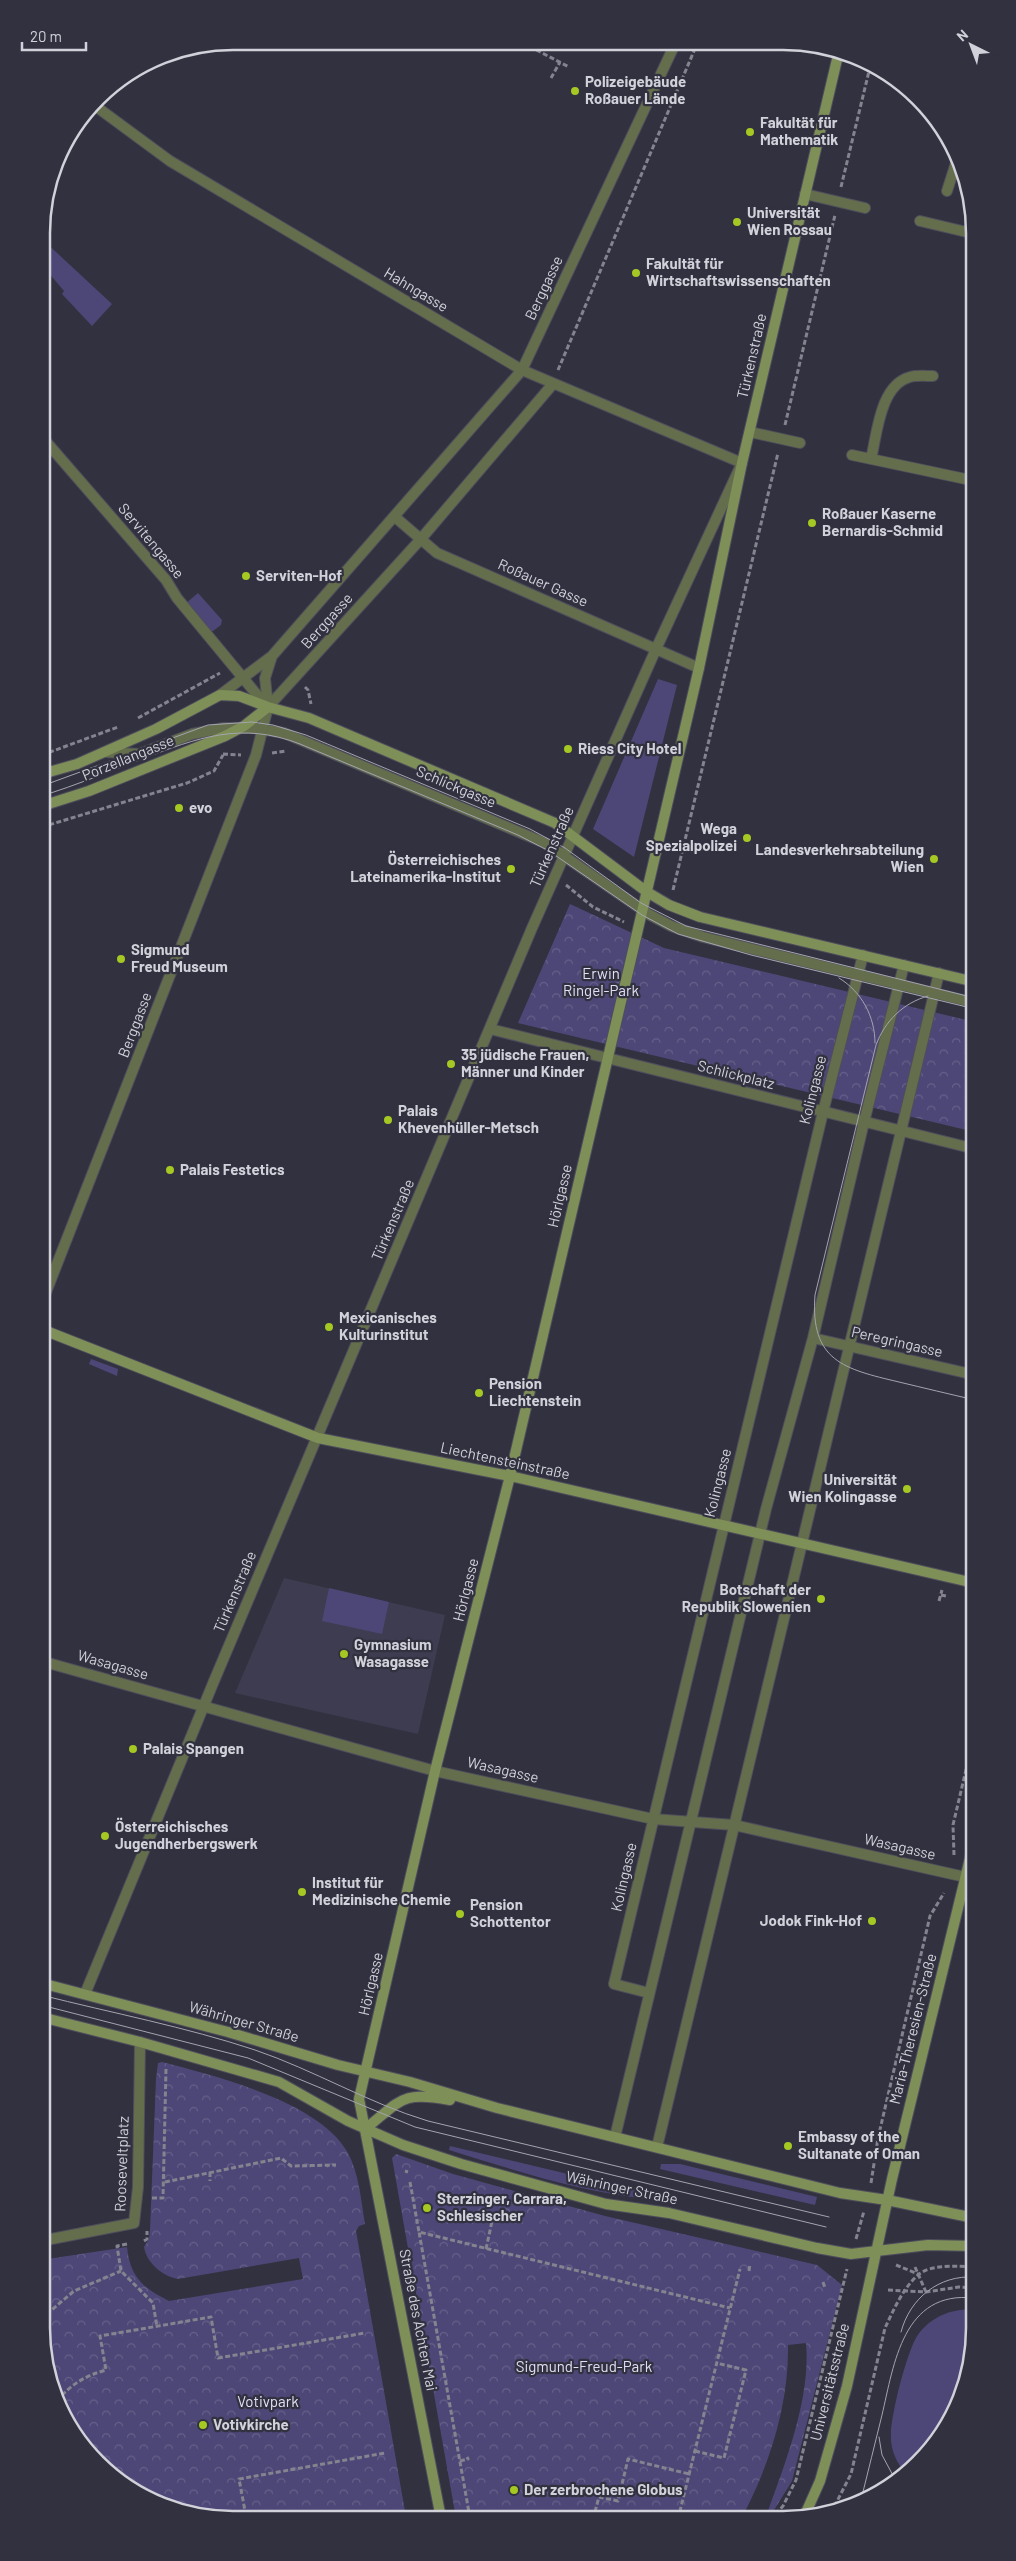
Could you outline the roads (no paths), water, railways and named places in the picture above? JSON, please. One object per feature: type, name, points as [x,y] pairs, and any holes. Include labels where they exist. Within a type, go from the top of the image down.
[{"type":"main road","name":"Türkenstraße","points":[[608,1058],[699,668],[742,463],[837,58]]},
{"type":"main road","name":"Schlickgasse","points":[[220,695],[239,696],[268,707],[309,718],[555,822],[647,892]]},
{"type":"main road","name":"Porzellangasse","points":[[50,772],[77,764],[156,730],[220,695]]},
{"type":"main road","name":"Porzellangasse","points":[[50,803],[89,791],[225,736],[242,727],[268,707]]},
{"type":"main road","points":[[647,892],[669,905],[700,917],[966,980]]},
{"type":"main road","name":"Hörlgasse","points":[[365,2129],[360,2099],[366,2072],[436,1770],[510,1476],[608,1058]]},
{"type":"main road","name":"Liechtensteinstraße","points":[[50,1332],[318,1438],[510,1476],[966,1581]]},
{"type":"main road","name":"Maria-Theresien-Straße","points":[[877,2252],[887,2200],[966,1894]]},
{"type":"main road","name":"Währinger Straße","points":[[50,1985],[228,2032],[497,2108],[840,2193],[887,2200],[966,2216]]},
{"type":"main road","name":"Währinger Straße","points":[[50,2020],[140,2042],[279,2082],[365,2129],[461,2164],[606,2204],[669,2213],[817,2248],[851,2254],[928,2245],[966,2246]]},
{"type":"main road","name":"Währinger Straße","points":[[365,2129],[400,2099],[410,2097],[425,2095],[497,2108]]},
{"type":"main road","name":"Straße des Achten Mai","points":[[365,2129],[440,2511]]},
{"type":"main road","name":"Universitätsstraße","points":[[808,2509],[820,2481],[847,2386],[877,2252]]},
{"type":"street","name":"Berggasse","points":[[272,656],[522,370],[672,50]]},
{"type":"street","name":"Hahngasse","points":[[99,109],[170,161],[522,370],[552,385],[742,463]]},
{"type":"street","points":[[946,192],[954,169]]},
{"type":"street","points":[[805,194],[838,200],[865,208]]},
{"type":"street","points":[[920,221],[966,232]]},
{"type":"street","points":[[871,459],[888,396],[895,386],[909,377],[933,376]]},
{"type":"street","name":"Berggasse","points":[[50,1284],[256,755],[268,707],[420,540],[552,385]]},
{"type":"street","points":[[750,432],[800,443]]},
{"type":"street","name":"Servitengasse","points":[[50,447],[166,580],[177,598],[268,707]]},
{"type":"street","points":[[852,455],[966,479]]},
{"type":"street","name":"Türkenstraße","points":[[85,1994],[204,1706],[572,836],[742,463]]},
{"type":"street","points":[[395,517],[420,540]]},
{"type":"street","name":"Roßauer Gasse","points":[[420,540],[437,553],[656,649]]},
{"type":"street","points":[[656,649],[699,668]]},
{"type":"street","points":[[220,695],[272,656]]},
{"type":"street","points":[[268,707],[265,678],[272,656]]},
{"type":"street","name":"Schlickgasse","points":[[105,752],[139,754],[192,734],[242,727],[284,733],[519,830],[565,854],[662,922],[703,937],[966,1001]]},
{"type":"street","name":"Kolingasse","points":[[649,1993],[614,1984],[823,1112],[863,956]]},
{"type":"street","points":[[614,2137],[760,1534],[813,1338],[864,1122],[904,965]]},
{"type":"street","points":[[656,2147],[939,973]]},
{"type":"street","name":"Schlickplatz","points":[[490,1029],[966,1147]]},
{"type":"street","name":"Peregringasse","points":[[813,1338],[966,1373]]},
{"type":"street","name":"Wasagasse","points":[[50,1663],[436,1770],[653,1819],[734,1825],[966,1877]]},
{"type":"street","name":"Rooseveltplatz","points":[[50,2239],[134,2223],[138,2187],[140,2042]]},
{"type":"tram line","points":[[50,783],[208,725],[252,722],[273,725],[306,735],[530,829],[565,848],[641,903],[686,926],[966,996]]},
{"type":"tram line","points":[[50,793],[162,751],[201,739],[239,733],[279,737],[518,835],[549,851],[642,915],[678,934],[751,955],[966,1007]]},
{"type":"tram line","points":[[839,978],[854,990],[866,1006],[873,1024],[875,1043]]},
{"type":"tram line","points":[[928,996],[911,1003],[896,1014],[884,1028],[876,1045],[815,1295],[815,1317],[818,1335],[825,1348],[834,1358],[847,1366],[879,1377],[966,1398]]},
{"type":"tram line","points":[[50,1997],[176,2027],[255,2050],[384,2105],[428,2121],[829,2217]]},
{"type":"tram line","points":[[50,2007],[248,2058],[415,2127],[826,2227]]},
{"type":"tram line","points":[[901,2332],[911,2309],[928,2291],[949,2280],[966,2277]]},
{"type":"tram line","points":[[863,2493],[891,2374],[906,2334],[917,2318],[931,2306],[950,2299],[966,2298]]},
{"type":"tram line","points":[[879,2437],[882,2455],[892,2474]]},
{"type":"place","name":"Polizeigebäude Roßauer Lände","points":[[575,91]]},
{"type":"place","name":"Fakultät für Mathematik","points":[[750,132]]},
{"type":"place","name":"Universität Wien Rossau","points":[[737,222]]},
{"type":"place","name":"Fakultät für Wirtschaftswissenschaften","points":[[636,273]]},
{"type":"place","name":"Roßauer Kaserne Bernardis-Schmid","points":[[812,523]]},
{"type":"place","name":"Serviten-Hof","points":[[246,576]]},
{"type":"place","name":"Riess City Hotel","points":[[568,749]]},
{"type":"place","name":"evo","points":[[179,808]]},
{"type":"place","name":"Wega Spezialpolizei","points":[[747,838]]},
{"type":"place","name":"Landesverkehrsabteilung Wien","points":[[934,859]]},
{"type":"place","name":"Österreichisches Lateinamerika-Institut","points":[[511,869]]},
{"type":"place","name":"Sigmund Freud Museum","points":[[121,959]]},
{"type":"place","name":"35 jüdische Frauen, Männer und Kinder","points":[[451,1064]]},
{"type":"place","name":"Palais Khevenhüller-Metsch","points":[[388,1120]]},
{"type":"place","name":"Palais Festetics","points":[[170,1170]]},
{"type":"place","name":"Mexicanisches Kulturinstitut","points":[[329,1327]]},
{"type":"place","name":"Pension Liechtenstein","points":[[479,1393]]},
{"type":"place","name":"Universität Wien Kolingasse","points":[[907,1489]]},
{"type":"place","name":"Botschaft der Republik Slowenien","points":[[821,1599]]},
{"type":"place","name":"Gymnasium Wasagasse","points":[[344,1654]]},
{"type":"place","name":"Palais Spangen","points":[[133,1749]]},
{"type":"place","name":"Österreichisches Jugendherbergswerk","points":[[105,1836]]},
{"type":"place","name":"Institut für Medizinische Chemie","points":[[302,1892]]},
{"type":"place","name":"Pension Schottentor","points":[[460,1914]]},
{"type":"place","name":"Jodok Fink-Hof","points":[[872,1921]]},
{"type":"place","name":"Embassy of the Sultanate of Oman","points":[[788,2146]]},
{"type":"place","name":"Sterzinger, Carrara, Schlesischer","points":[[427,2208]]},
{"type":"place","name":"Votivkirche","points":[[203,2425]]},
{"type":"place","name":"Der zerbrochene Globus","points":[[514,2490]]},
{"type":"park label","name":"Erwin Ringel-Park","points":[[601,982]]},
{"type":"park label","name":"Sigmund-Freud-Park","points":[[584,2367]]},
{"type":"park label","name":"Votivpark","points":[[268,2402]]}]
